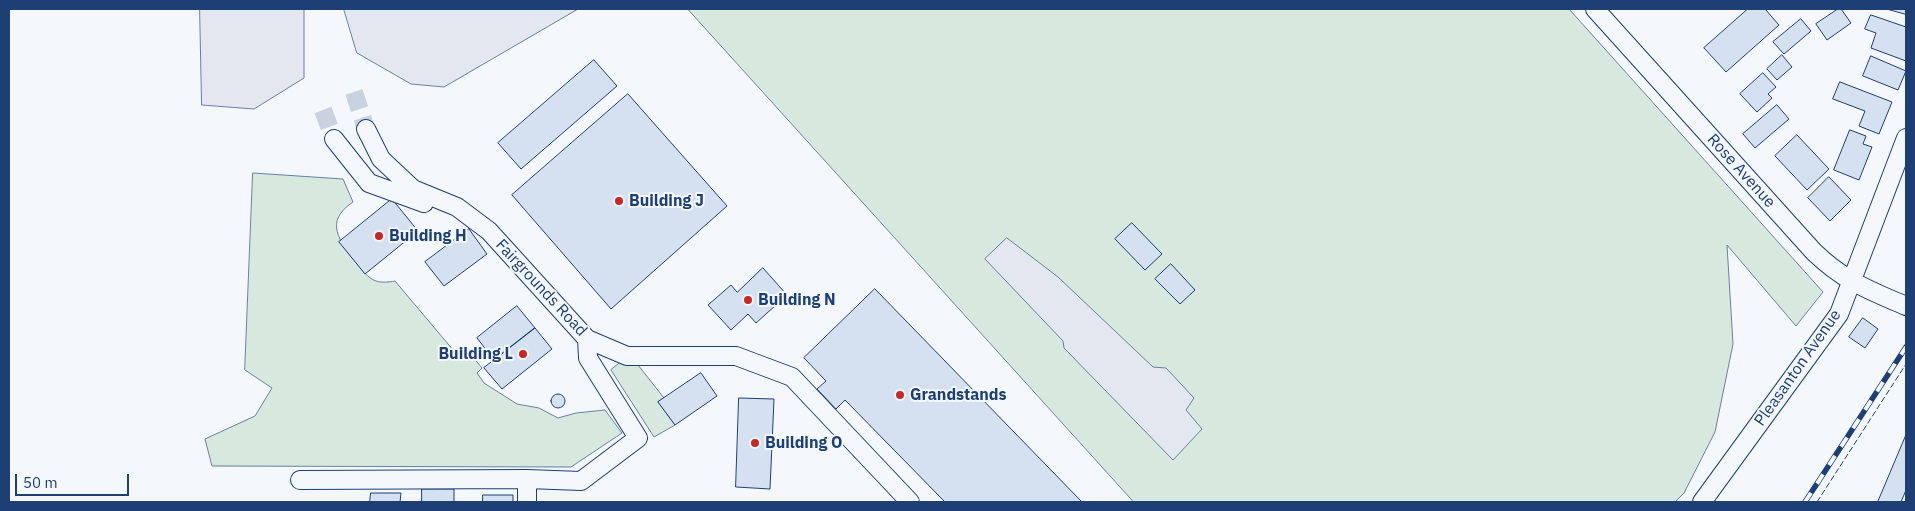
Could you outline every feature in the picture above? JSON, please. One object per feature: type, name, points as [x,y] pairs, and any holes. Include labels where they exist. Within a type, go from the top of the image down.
[{"type":"street","name":"Rose Avenue","points":[[1595,9],[1832,270],[1852,283],[1906,306]]},
{"type":"street","name":"Fairgrounds Road","points":[[366,129],[381,159],[413,189],[457,207],[489,231],[587,339],[627,356],[736,356],[792,377],[910,502]]},
{"type":"street","name":"Pleasanton Avenue","points":[[1702,502],[1838,314],[1852,283],[1906,138]]},
{"type":"street","points":[[334,139],[368,183],[424,204],[457,207]]},
{"type":"street","points":[[300,480],[527,479],[581,481],[638,438],[588,358],[587,339]]},
{"type":"street","points":[[527,479],[527,502]]},
{"type":"shaded area","points":[[200,9],[304,9],[304,78],[254,109],[202,105]]},
{"type":"shaded area","points":[[344,9],[578,9],[444,87],[411,84],[357,53]]},
{"type":"shaded area","points":[[688,9],[1569,9],[1823,292],[1796,326],[1727,245],[1733,344],[1715,432],[1684,493],[1675,502],[1134,502]]},
{"type":"shaded area","points":[[253,173],[343,179],[353,202],[344,209],[337,224],[337,232],[345,247],[370,278],[381,282],[395,281],[459,357],[468,351],[482,368],[477,373],[484,383],[517,404],[539,408],[558,418],[576,413],[605,410],[622,433],[571,467],[212,466],[205,439],[255,416],[272,388],[245,370]]},
{"type":"shaded area","points":[[1007,238],[1058,277],[1153,367],[1166,368],[1194,398],[1186,410],[1202,429],[1173,460],[1064,348],[1063,341],[985,259]]},
{"type":"shaded area","points":[[621,362],[638,365],[664,398],[658,402],[675,425],[654,437],[611,370]]},
{"type":"building","points":[[1748,9],[1765,9],[1779,25],[1726,72],[1704,48]]},
{"type":"building","points":[[1838,9],[1841,9],[1851,23],[1827,40],[1816,24]]},
{"type":"building","points":[[1887,9],[1906,9],[1906,14]]},
{"type":"building","points":[[1871,15],[1906,27],[1906,61],[1871,48],[1876,33],[1865,29]]},
{"type":"building","points":[[1801,19],[1811,31],[1784,54],[1773,42]]},
{"type":"building","points":[[1782,55],[1792,67],[1777,80],[1767,69]]},
{"type":"building","points":[[1871,56],[1906,71],[1898,90],[1863,76]]},
{"type":"building","points":[[594,60],[617,86],[521,169],[498,143]]},
{"type":"building","points":[[1763,73],[1776,87],[1768,94],[1772,98],[1757,112],[1740,94]]},
{"type":"building","points":[[1840,82],[1892,102],[1879,134],[1859,126],[1865,111],[1833,99]]},
{"type":"building","name":"Building J","points":[[628,94],[727,206],[611,309],[512,195]]},
{"type":"building","points":[[1777,105],[1789,119],[1755,148],[1743,134]]},
{"type":"building","points":[[1850,130],[1866,136],[1863,144],[1872,147],[1859,180],[1834,170]]},
{"type":"building","points":[[1797,135],[1829,169],[1807,190],[1775,156]]},
{"type":"building","points":[[1829,177],[1851,200],[1830,221],[1808,198]]},
{"type":"building","name":"Building H","points":[[392,199],[418,231],[365,274],[339,242]]},
{"type":"building","points":[[1132,223],[1162,254],[1145,270],[1115,239]]},
{"type":"building","points":[[469,229],[487,254],[444,286],[425,262]]},
{"type":"building","points":[[1171,264],[1195,290],[1180,304],[1155,279]]},
{"type":"building","name":"Building N","points":[[763,268],[787,295],[756,323],[748,314],[731,330],[708,305],[731,285],[737,292]]},
{"type":"building","name":"Grandstands","points":[[875,289],[1082,502],[945,502],[845,400],[836,409],[817,389],[826,381],[804,358]]},
{"type":"building","points":[[517,306],[535,328],[494,360],[477,338]]},
{"type":"building","points":[[1863,318],[1878,329],[1865,348],[1849,337]]},
{"type":"building","name":"Building L","points":[[535,328],[552,349],[502,389],[484,368]]},
{"type":"building","points":[[701,373],[717,396],[675,425],[658,402]]},
{"type":"building","points":[[555,394],[561,394],[565,401],[561,408],[555,408],[551,404],[551,398]]},
{"type":"building","name":"Building O","points":[[739,398],[774,399],[770,489],[736,487]]},
{"type":"building","points":[[1906,435],[1906,490],[1901,502],[1878,502]]},
{"type":"building","points":[[422,489],[454,489],[454,502],[422,502]]},
{"type":"building","points":[[371,493],[401,493],[400,502],[370,502]]},
{"type":"building","points":[[483,495],[513,495],[513,502],[483,502]]},
{"type":"tunnel","points":[[354,92],[366,129]]},
{"type":"tunnel","points":[[323,110],[334,139]]},
{"type":"railway","points":[[1805,502],[1906,347]]},
{"type":"fence","points":[[1817,502],[1906,364]]},
{"type":"place","name":"Building J","points":[[619,201]]},
{"type":"place","name":"Building H","points":[[379,236]]},
{"type":"place","name":"Building N","points":[[748,300]]},
{"type":"place","name":"Building L","points":[[523,354]]},
{"type":"place","name":"Grandstands","points":[[900,395]]},
{"type":"place","name":"Building O","points":[[755,443]]}]
